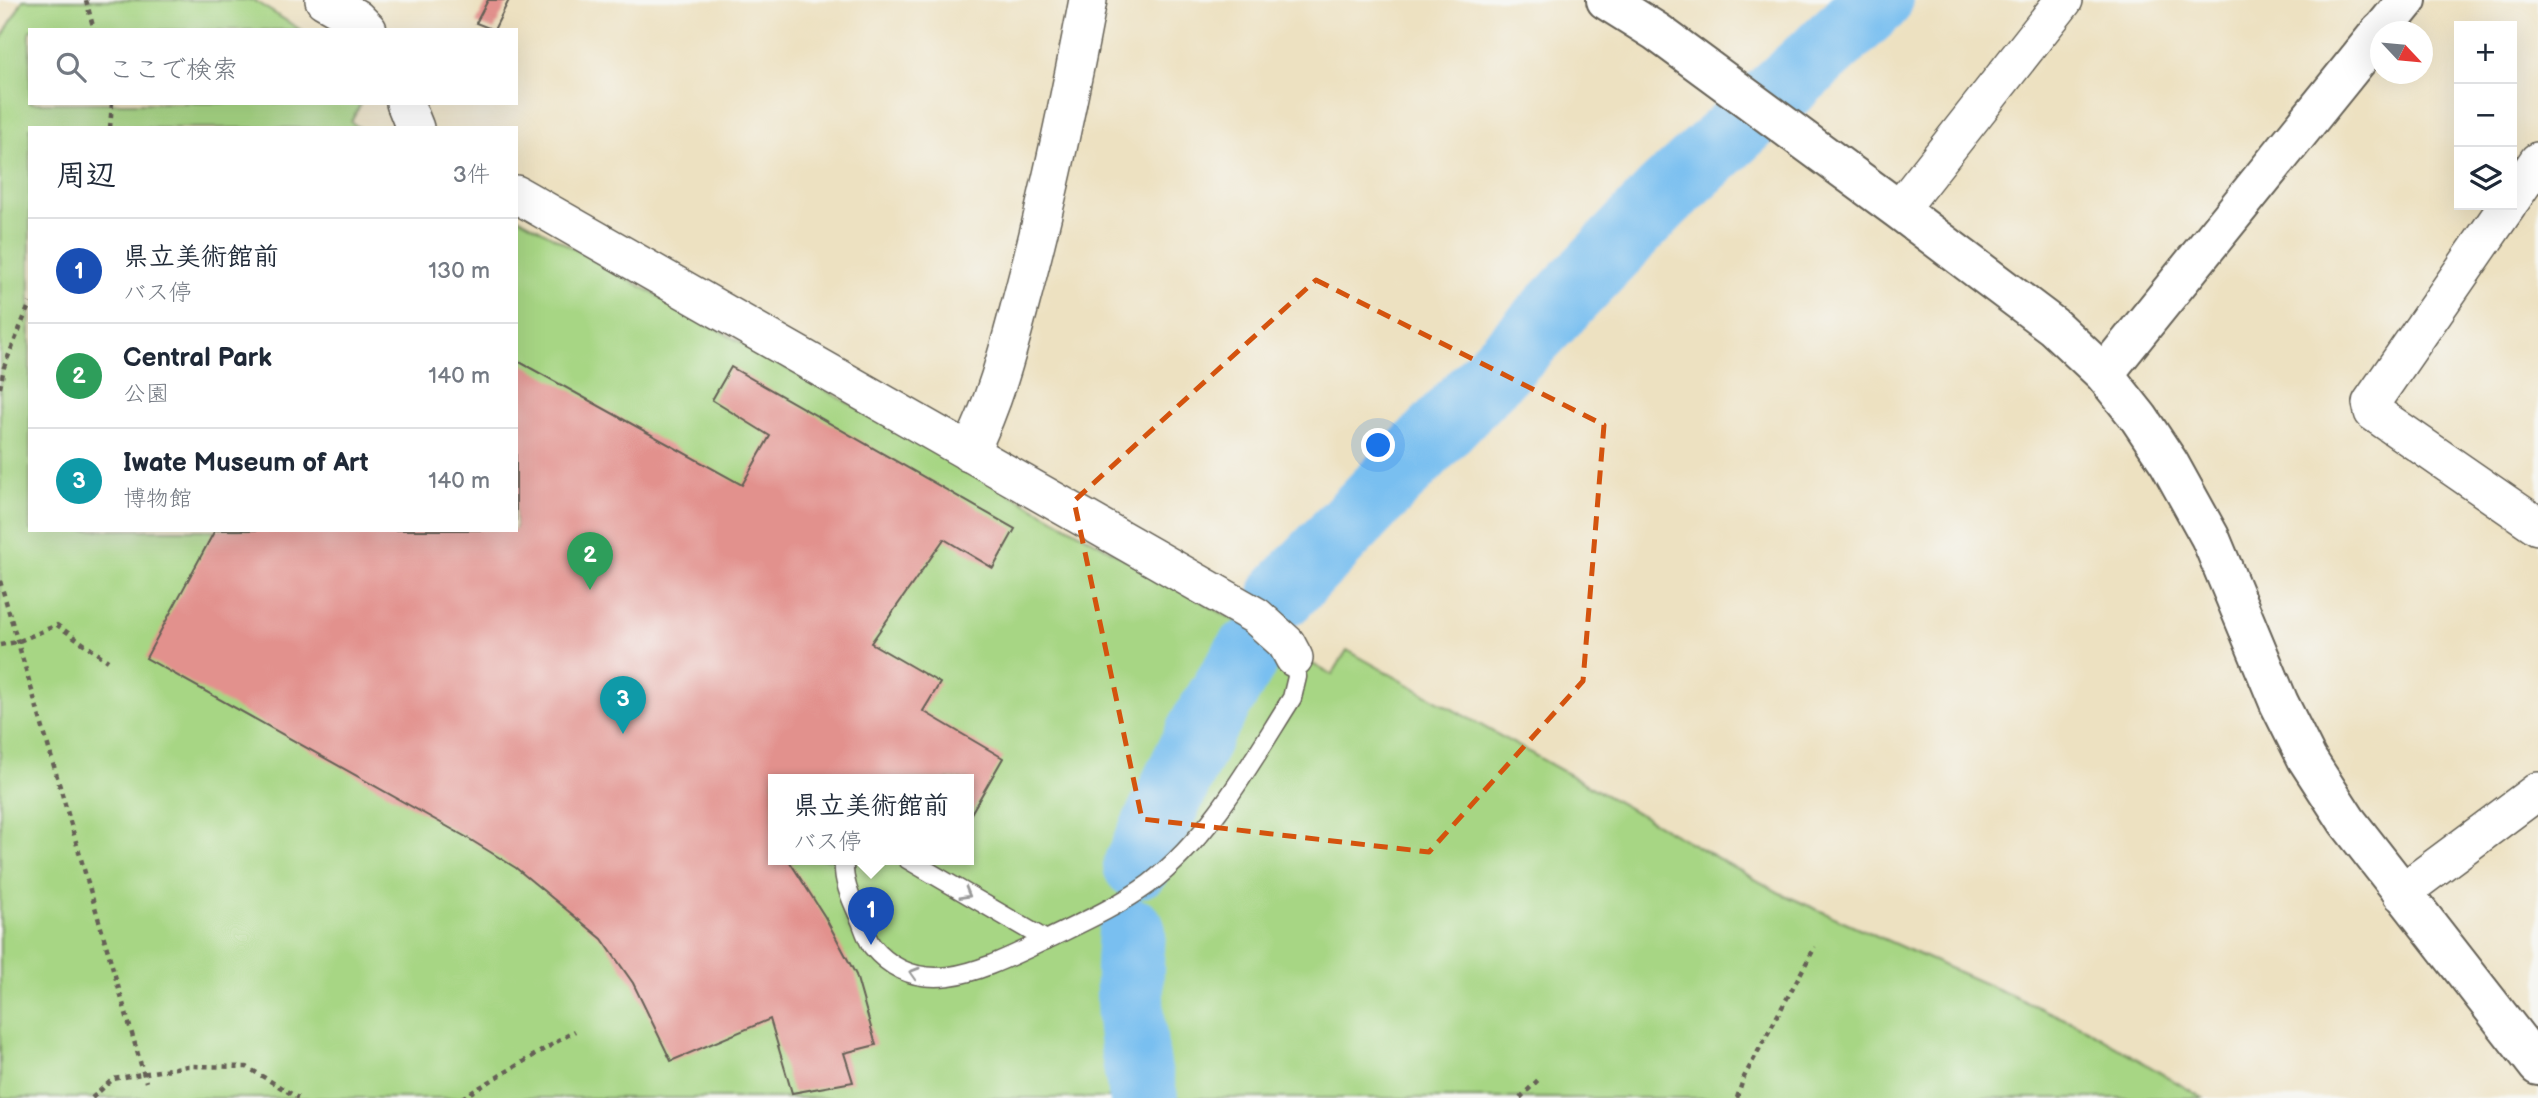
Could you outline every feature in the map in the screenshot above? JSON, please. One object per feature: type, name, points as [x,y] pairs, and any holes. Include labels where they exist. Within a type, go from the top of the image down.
[{"type":"street","points":[[324,0],[356,18],[366,28]]},
{"type":"street","points":[[969,453],[986,421],[1016,321],[1064,127],[1088,0]]},
{"type":"street","points":[[1606,0],[1657,32],[1899,210],[2053,326],[2104,374],[2139,418],[2169,463],[2210,537],[2279,703],[2306,759],[2347,821],[2538,1066]]},
{"type":"street","points":[[1899,210],[2064,0]]},
{"type":"street","points":[[2390,21],[2407,0]]},
{"type":"street","points":[[2104,374],[2370,46]]},
{"type":"street","points":[[406,105],[414,126]]},
{"type":"street","points":[[2517,192],[2538,161]]},
{"type":"street","points":[[518,195],[1256,616],[1286,643],[1294,657]]},
{"type":"street","points":[[2505,210],[2371,403],[2373,412],[2538,526]]},
{"type":"street","points":[[2402,893],[2538,791]]},
{"type":"lane","points":[[844,865],[845,883],[871,945],[889,961],[912,975],[945,978],[980,969],[1046,940],[1110,909],[1149,884],[1188,849],[1217,815],[1292,698],[1297,677],[1294,657]]},
{"type":"lane","points":[[917,865],[1046,940]]},
{"type":"path","points":[[86,0],[93,28]]},
{"type":"path","points":[[110,126],[112,105]]},
{"type":"path","points":[[0,388],[4,367],[28,308]]},
{"type":"path","points":[[0,581],[146,1082]]},
{"type":"path","points":[[0,645],[17,642],[57,625],[108,661]]},
{"type":"path","points":[[1737,1098],[1744,1077],[1815,947]]},
{"type":"path","points":[[462,1098],[575,1031]]},
{"type":"path","points":[[92,1098],[113,1079],[187,1066],[247,1067],[298,1098]]},
{"type":"path","points":[[1520,1098],[1538,1080]]},
{"type":"highlighted area","points":[[1316,280],[1604,425],[1583,681],[1429,852],[1142,819],[1074,501]]},
{"type":"green space","points":[[23,0],[253,0],[298,28],[28,28],[28,105],[360,105],[351,122],[357,126],[28,126],[28,532],[518,532],[518,217],[1332,675],[1347,650],[1780,893],[2085,1028],[2203,1098],[0,1098],[0,41]]},
{"type":"building","points":[[488,0],[509,0],[495,28],[476,23]]},
{"type":"building","points":[[518,361],[742,485],[770,436],[712,400],[731,367],[1015,529],[993,568],[944,539],[871,643],[940,683],[923,711],[1003,758],[974,808],[974,774],[768,774],[768,865],[792,865],[825,917],[856,975],[876,1045],[844,1053],[853,1082],[792,1093],[770,1019],[671,1061],[633,983],[602,939],[516,868],[466,837],[146,658],[214,532],[518,532]]},
{"type":"waterway","points":[[1283,594],[1664,196],[1879,0]]},
{"type":"waterway","points":[[1137,865],[1202,728],[1248,653]]},
{"type":"waterway","points":[[1132,932],[1131,1016],[1144,1098]]},
{"type":"place","name":"Central Park","points":[[590,590]]},
{"type":"place","name":"Iwate Museum of Art","points":[[623,734]]},
{"type":"place","name":"県立美術館前","points":[[871,945]]}]
